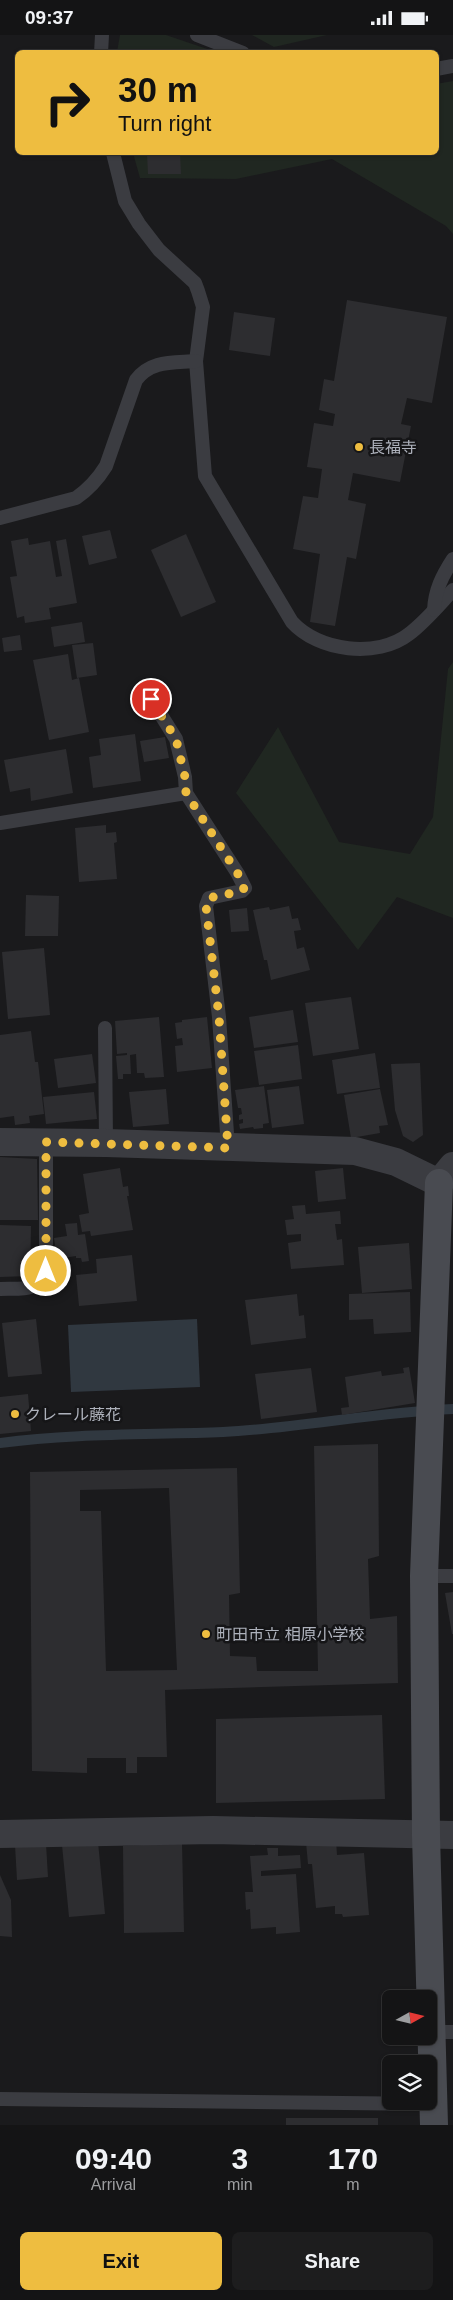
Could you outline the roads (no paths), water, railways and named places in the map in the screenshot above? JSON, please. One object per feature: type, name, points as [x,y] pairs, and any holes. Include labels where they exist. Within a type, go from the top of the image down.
[{"type":"street","points":[[0,1142],[106,1143],[355,1151],[396,1162],[446,1189],[430,1411],[424,1576],[426,1835],[442,2032],[434,2114]]},
{"type":"street","points":[[0,1834],[213,1830],[453,1835]]},
{"type":"lane","points":[[100,50],[102,35]]},
{"type":"lane","points":[[197,35],[235,50]]},
{"type":"lane","points":[[439,68],[453,66]]},
{"type":"lane","points":[[114,155],[125,201],[139,224],[159,250],[194,283],[198,291],[203,307],[196,361],[205,476],[292,622],[302,632],[315,640],[357,650],[396,642],[409,635],[453,590]]},
{"type":"lane","points":[[0,518],[76,498],[84,493],[100,477],[106,466],[136,380],[140,374],[157,363],[196,361]]},
{"type":"lane","points":[[434,610],[435,592],[440,579],[453,559]]},
{"type":"lane","points":[[151,699],[176,739],[185,777],[186,793],[238,874],[244,888],[242,891],[209,898],[206,906],[220,1026],[228,1148]]},
{"type":"lane","points":[[0,823],[186,793]]},
{"type":"lane","points":[[105,1028],[106,1143]]},
{"type":"lane","points":[[0,1289],[30,1288],[37,1285],[46,1271],[46,1142]]},
{"type":"lane","points":[[424,1576],[453,1576]]},
{"type":"lane","points":[[0,2099],[434,2114]]},
{"type":"waterway","points":[[0,1443],[84,1436],[252,1430],[395,1413],[453,1409]]},
{"type":"place","name":"長福寺","points":[[359,447]]},
{"type":"place","name":"クレール藤花","points":[[15,1414]]},
{"type":"place","name":"町田市立 相原小学校","points":[[206,1634]]}]
